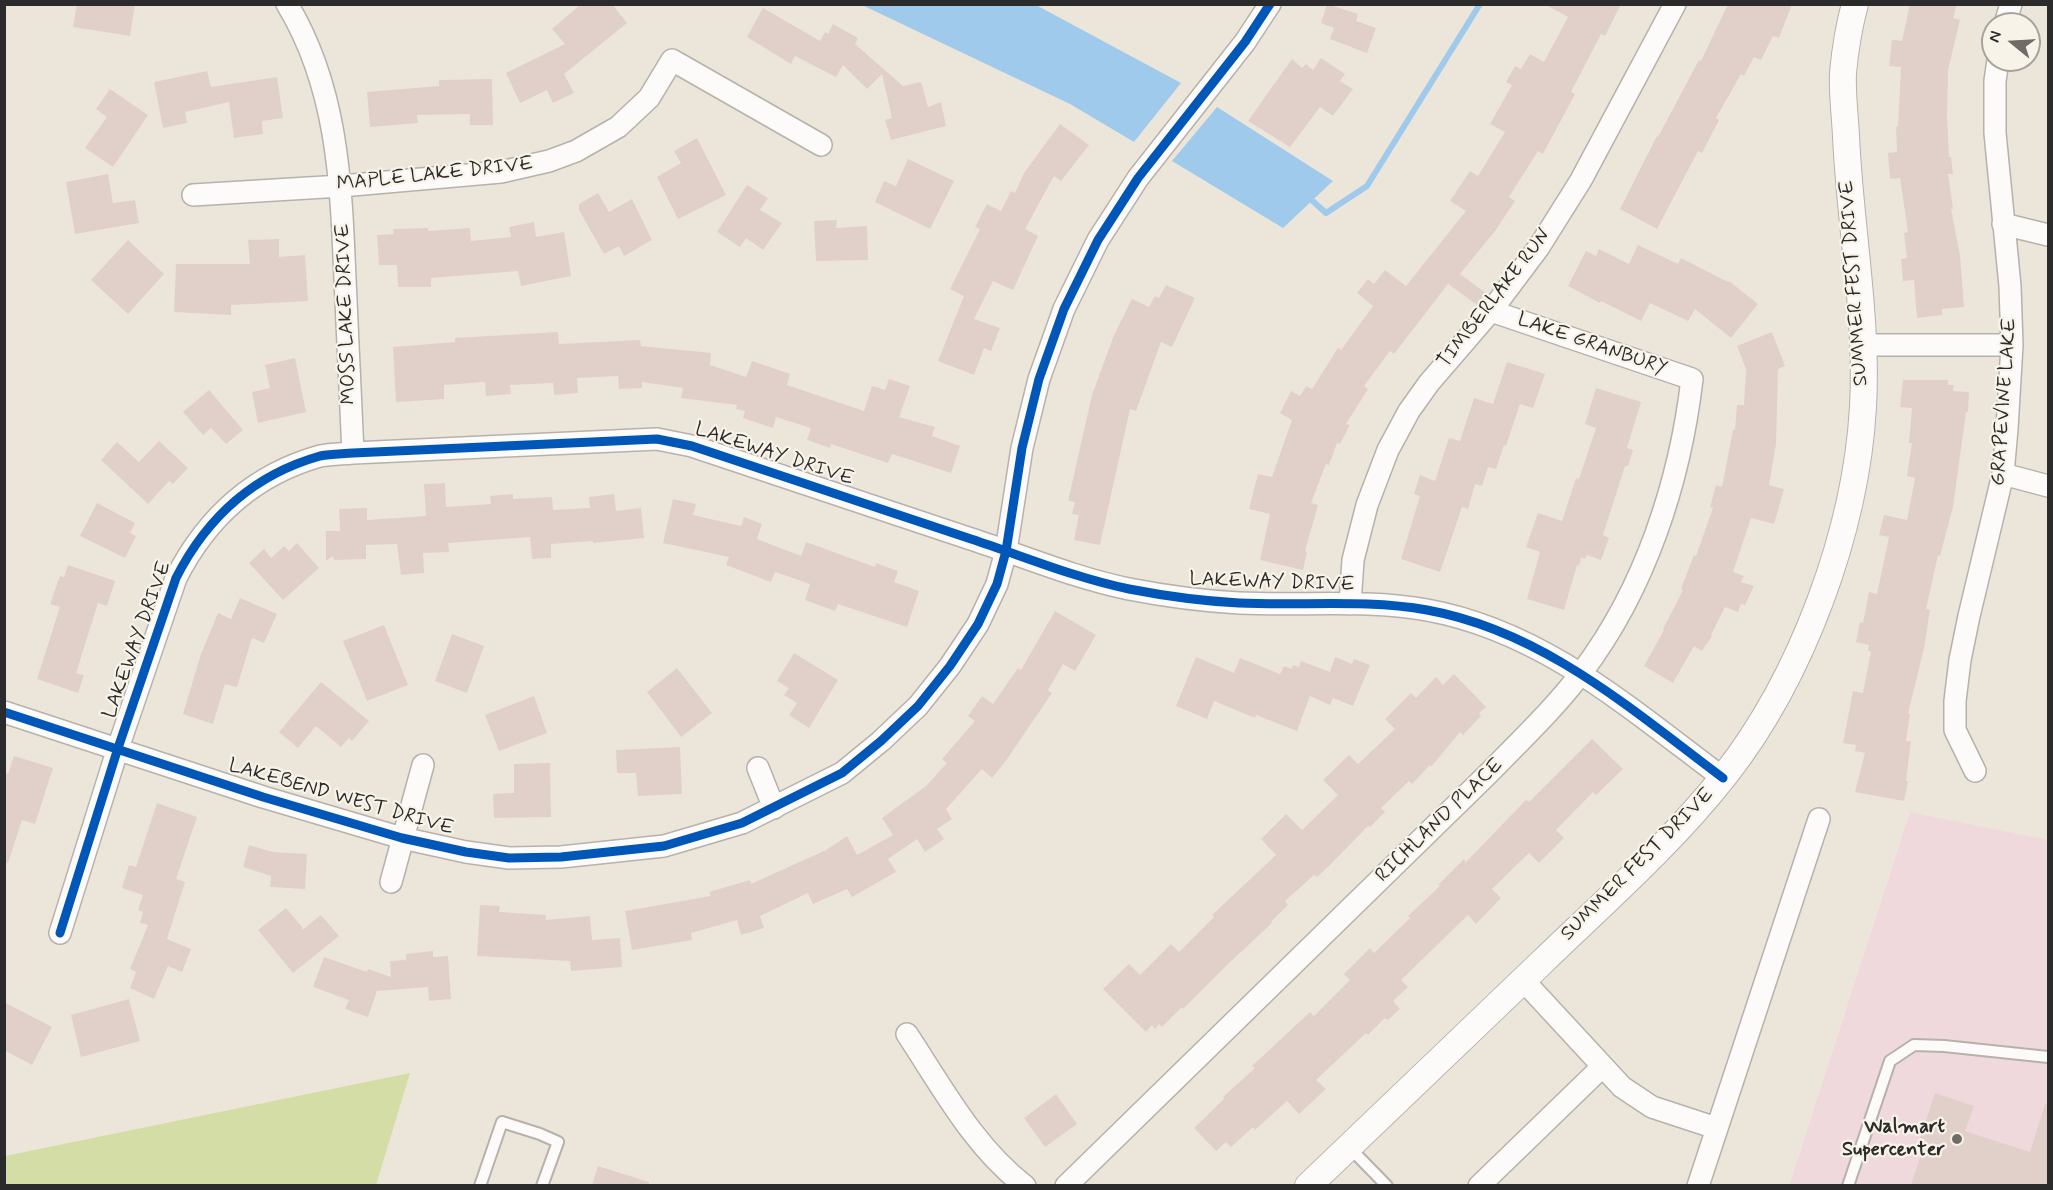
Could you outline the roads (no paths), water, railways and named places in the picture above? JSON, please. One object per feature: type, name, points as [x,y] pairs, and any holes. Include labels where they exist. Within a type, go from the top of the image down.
[{"type":"street","name":"MOSS LAKE DRIVE","points":[[287,4],[306,41],[324,88],[334,132],[341,186],[353,453]]},
{"type":"street","name":"LAKEBEND WEST DRIVE","points":[[4,712],[263,797],[402,838],[466,852],[509,858],[561,857],[664,846],[742,823],[842,773],[918,706],[950,666],[978,624],[997,584],[1006,551],[1033,402],[1064,309],[1098,240],[1138,178],[1245,42],[1270,4]]},
{"type":"street","name":"TIMBERLAKE RUN","points":[[1350,604],[1353,560],[1367,505],[1389,450],[1409,411],[1429,383],[1491,311],[1539,247],[1581,180],[1675,4]]},
{"type":"street","name":"SUMMER FEST DRIVE","points":[[1308,1185],[1660,848],[1723,778],[1749,743],[1784,681],[1814,615],[1839,544],[1855,482],[1863,408],[1864,345],[1848,186],[1843,75],[1855,4]]},
{"type":"street","name":"MAPLE LAKE DRIVE","points":[[193,195],[341,186],[501,172],[549,161],[576,151],[618,128],[648,98],[672,60],[821,145]]},
{"type":"street","name":"GRAPEVINE LAKE","points":[[1975,771],[1955,730],[1955,701],[1969,616],[2003,474],[2012,345],[2010,286],[1995,133],[1996,72]]},
{"type":"street","points":[[2003,224],[2049,235]]},
{"type":"street","name":"LAKE GRANBURY","points":[[1491,311],[1692,379]]},
{"type":"street","points":[[1864,345],[2012,345]]},
{"type":"street","name":"RICHLAND PLACE","points":[[1066,1185],[1489,773],[1533,728],[1581,673],[1624,606],[1643,566],[1663,512],[1681,447],[1692,379]]},
{"type":"street","name":"LAKEWAY DRIVE","points":[[60,933],[118,748],[176,578],[198,540],[211,523],[243,493],[281,470],[322,456],[353,453],[657,439],[692,446],[1061,570],[1127,588],[1202,600],[1414,608],[1458,616],[1514,637],[1581,673],[1723,778]]},
{"type":"street","points":[[2003,474],[2049,486]]},
{"type":"street","points":[[391,882],[423,765]]},
{"type":"street","points":[[758,768],[774,808]]},
{"type":"street","points":[[1698,1185],[1819,819]]},
{"type":"street","points":[[1523,980],[1622,1087],[1652,1107],[1716,1128]]},
{"type":"street","points":[[907,1034],[968,1126],[988,1151],[1025,1185]]},
{"type":"street","points":[[1479,1185],[1602,1067]]},
{"type":"lane","points":[[1848,1185],[1890,1061],[1914,1045],[2049,1057]]},
{"type":"lane","points":[[480,1185],[502,1122],[558,1142],[542,1185]]},
{"type":"lane","points":[[1348,1147],[1387,1185]]},
{"type":"water","points":[[862,5],[1036,5],[1181,83],[1134,142],[1070,104]]},
{"type":"water","points":[[1217,107],[1333,181],[1283,228],[1172,161]]},
{"type":"waterway","points":[[1307,196],[1326,213],[1367,186],[1480,4]]},
{"type":"place","name":"Walmart Supercenter","points":[[1957,1139]]}]
